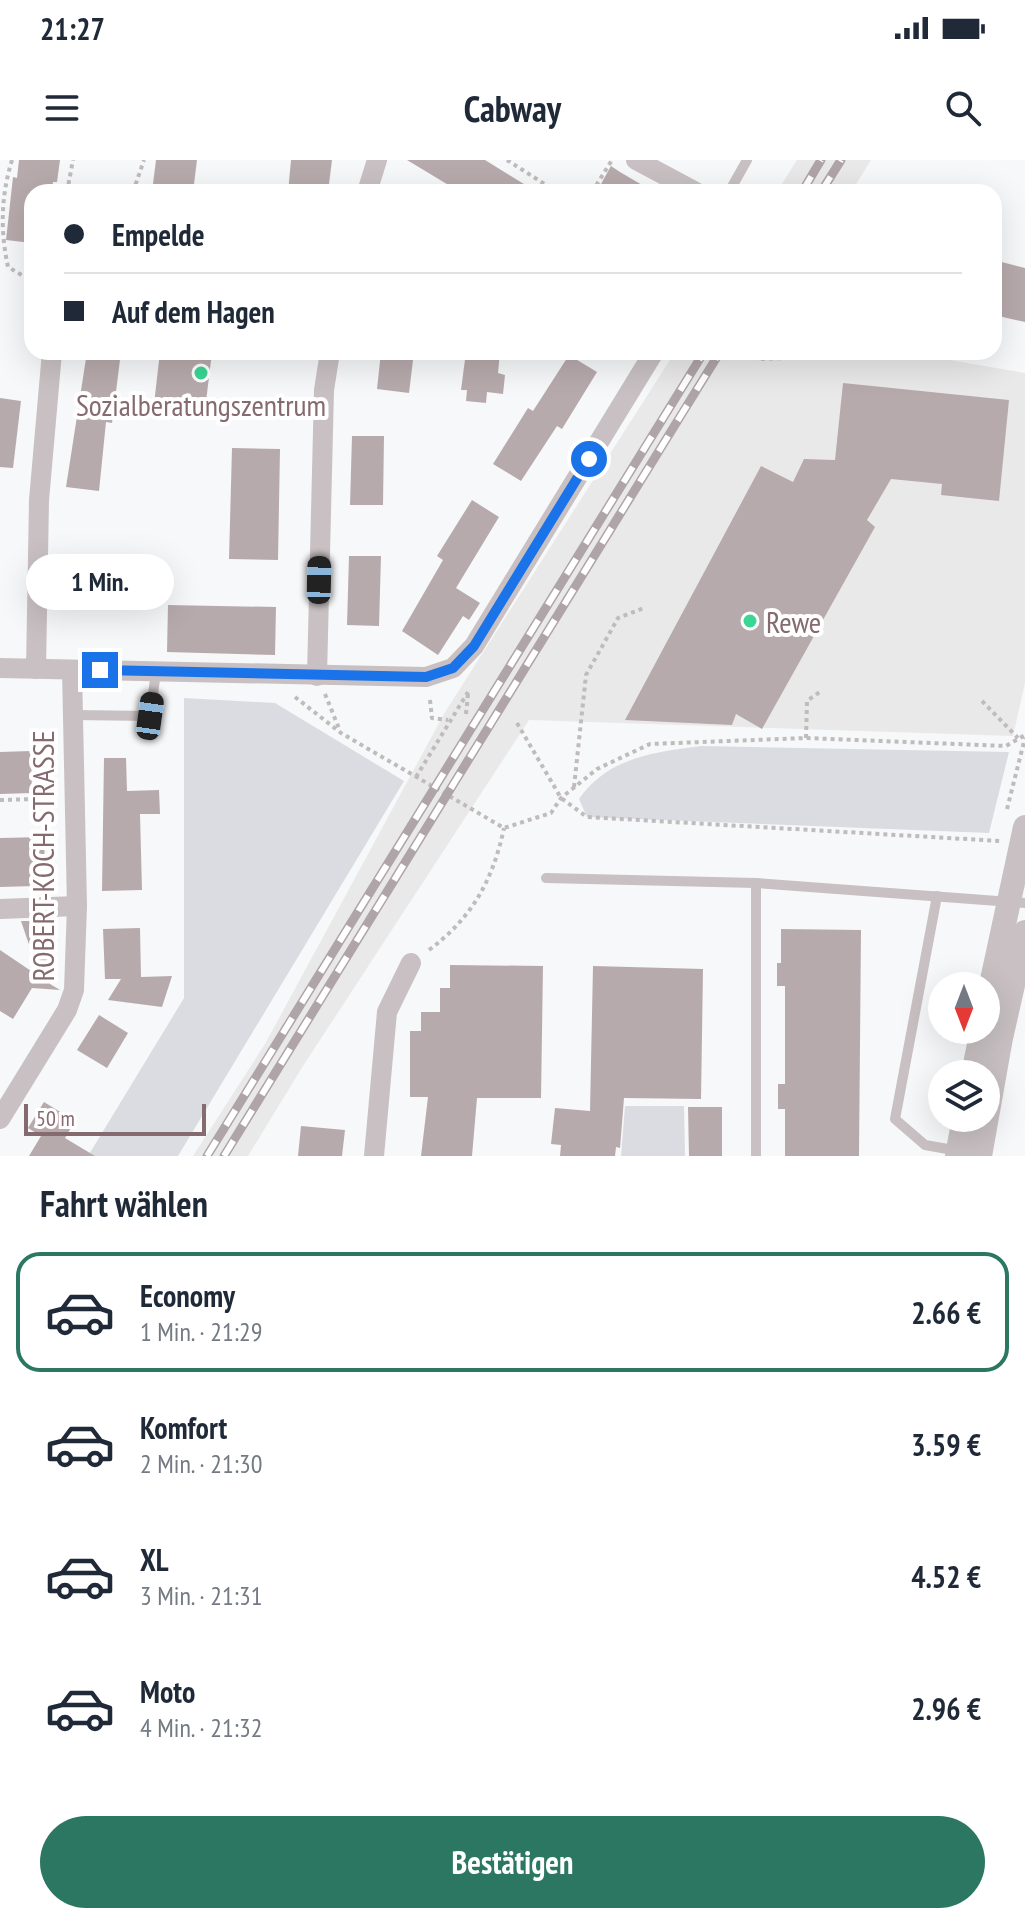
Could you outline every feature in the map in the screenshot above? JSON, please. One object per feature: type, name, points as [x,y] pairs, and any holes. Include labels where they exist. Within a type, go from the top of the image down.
[{"type":"street","points":[[370,184],[377,160]]},
{"type":"street","points":[[636,160],[681,184]]},
{"type":"street","points":[[36,669],[39,500],[51,360]]},
{"type":"street","points":[[317,676],[324,390],[329,360]]},
{"type":"street","points":[[0,668],[426,677],[453,668],[474,646],[649,360]]},
{"type":"street","name":"ROBERT-KOCH-STRASSE","points":[[0,1119],[67,1010],[76,970],[72,670]]},
{"type":"street","points":[[996,972],[1016,902],[1025,827]]},
{"type":"street","points":[[0,909],[77,906]]},
{"type":"street","points":[[969,1154],[1001,1038],[1025,932]]},
{"type":"street","points":[[374,1156],[387,1012],[411,963]]},
{"type":"street","points":[[966,1132],[969,1154]]},
{"type":"lane","points":[[734,184],[747,160]]},
{"type":"lane","points":[[73,715],[150,716],[156,672]]},
{"type":"lane","points":[[546,878],[756,883],[1016,902]]},
{"type":"lane","points":[[756,883],[756,1156]]},
{"type":"lane","points":[[937,896],[895,1119],[925,1145],[969,1154]]},
{"type":"path","points":[[12,160],[2,208],[2,243],[8,267],[24,276]]},
{"type":"path","points":[[68,184],[73,160]]},
{"type":"path","points":[[136,184],[144,160]]},
{"type":"path","points":[[507,160],[544,184]]},
{"type":"path","points":[[597,184],[612,160]]},
{"type":"path","points":[[574,787],[586,675],[618,618],[644,608]]},
{"type":"path","points":[[266,674],[341,733],[504,828],[551,813],[561,798],[597,769],[650,744],[806,738],[1006,746],[1025,735]]},
{"type":"path","points":[[317,676],[341,733]]},
{"type":"path","points":[[426,677],[432,718],[449,720]]},
{"type":"path","points":[[806,738],[807,701],[821,691]]},
{"type":"path","points":[[416,777],[468,692],[466,714]]},
{"type":"path","points":[[982,701],[1018,738]]},
{"type":"path","points":[[517,723],[561,798],[587,817],[1000,841]]},
{"type":"path","points":[[0,800],[36,799],[36,793]]},
{"type":"path","points":[[411,963],[456,930],[495,869],[504,828]]},
{"type":"shaded area","points":[[797,160],[871,160],[856,184],[782,184]]},
{"type":"shaded area","points":[[670,360],[949,360],[1025,373],[1025,683],[1013,736],[529,720],[303,1066],[248,1156],[193,1156],[265,1044],[445,712]]},
{"type":"shaded area","points":[[184,698],[275,703],[404,781],[178,1156],[88,1156],[184,998]]},
{"type":"shaded area","points":[[702,746],[1009,752],[989,833],[587,817],[579,799],[591,785],[618,765],[650,754]]},
{"type":"shaded area","points":[[625,1106],[684,1106],[685,1156],[621,1156]]},
{"type":"building","points":[[19,160],[60,160],[57,182],[24,184],[24,242],[6,240],[13,177],[17,178]]},
{"type":"building","points":[[156,160],[197,160],[194,184],[153,184]]},
{"type":"building","points":[[291,160],[332,160],[329,184],[289,184]]},
{"type":"building","points":[[407,160],[485,160],[524,184],[447,184]]},
{"type":"building","points":[[611,166],[641,184],[601,184]]},
{"type":"building","points":[[1002,262],[1025,268],[1025,322],[1002,317]]},
{"type":"building","points":[[86,360],[120,360],[112,423],[106,422],[99,491],[66,487]]},
{"type":"building","points":[[159,360],[211,360],[205,410],[154,404]]},
{"type":"building","points":[[380,360],[413,360],[409,393],[377,389]]},
{"type":"building","points":[[465,360],[499,360],[498,373],[505,375],[503,394],[487,392],[486,403],[466,401],[467,390],[461,390]]},
{"type":"building","points":[[566,360],[577,360],[597,372],[562,429],[557,426],[521,481],[493,464],[528,408],[533,411]]},
{"type":"building","name":"Rewe","points":[[843,383],[1009,400],[999,501],[941,495],[942,484],[891,479],[867,520],[875,527],[762,729],[736,714],[732,725],[625,720],[761,466],[793,482],[804,459],[835,460]]},
{"type":"building","points":[[0,398],[21,401],[13,468],[0,467]]},
{"type":"building","points":[[352,436],[384,436],[383,505],[350,505]]},
{"type":"building","points":[[232,448],[280,449],[278,560],[229,559]]},
{"type":"building","points":[[472,500],[499,517],[456,588],[480,603],[469,620],[463,616],[438,655],[402,631],[443,560],[437,556]]},
{"type":"building","points":[[349,556],[381,556],[379,626],[347,625]]},
{"type":"building","points":[[168,605],[276,607],[275,655],[167,652]]},
{"type":"building","points":[[31,751],[32,793],[0,794],[0,752]]},
{"type":"building","points":[[104,758],[126,758],[127,791],[159,790],[160,814],[140,814],[142,890],[102,891]]},
{"type":"building","points":[[44,837],[45,869],[34,869],[35,886],[0,887],[0,838]]},
{"type":"building","points":[[21,921],[35,921],[47,934],[50,984],[60,990],[32,988],[13,1019],[0,1011],[0,950],[40,977]]},
{"type":"building","points":[[140,928],[141,977],[172,976],[162,1007],[108,1000],[121,979],[105,979],[103,929]]},
{"type":"building","points":[[781,929],[861,930],[859,1156],[785,1156],[785,1109],[778,1109],[778,1084],[785,1084],[785,986],[777,986]]},
{"type":"building","points":[[450,965],[543,966],[541,1098],[477,1098],[472,1156],[421,1156],[428,1097],[410,1097],[410,1031],[421,1031],[421,1012],[440,1012],[440,988],[450,988]]},
{"type":"building","points":[[593,966],[703,969],[701,1099],[624,1098],[620,1148],[616,1147],[615,1156],[560,1156],[561,1145],[551,1144],[555,1108],[590,1111]]},
{"type":"building","points":[[99,1015],[128,1033],[107,1068],[77,1050]]},
{"type":"building","points":[[44,1102],[75,1121],[65,1138],[95,1156],[29,1156],[41,1136],[28,1128]]},
{"type":"building","points":[[688,1107],[722,1107],[722,1156],[689,1156]]},
{"type":"building","points":[[301,1126],[345,1130],[342,1156],[298,1156]]},
{"type":"railway","points":[[807,184],[821,160]]},
{"type":"railway","points":[[826,184],[841,160]]},
{"type":"railway","points":[[207,1156],[699,360]]},
{"type":"railway","points":[[224,1156],[715,360]]},
{"type":"place","name":"Sozialberatungszentrum","points":[[201,373]]},
{"type":"place","name":"Rewe","points":[[750,621]]},
{"type":"route","points":[[100,670],[426,677],[453,668],[474,646],[589,459]]}]
